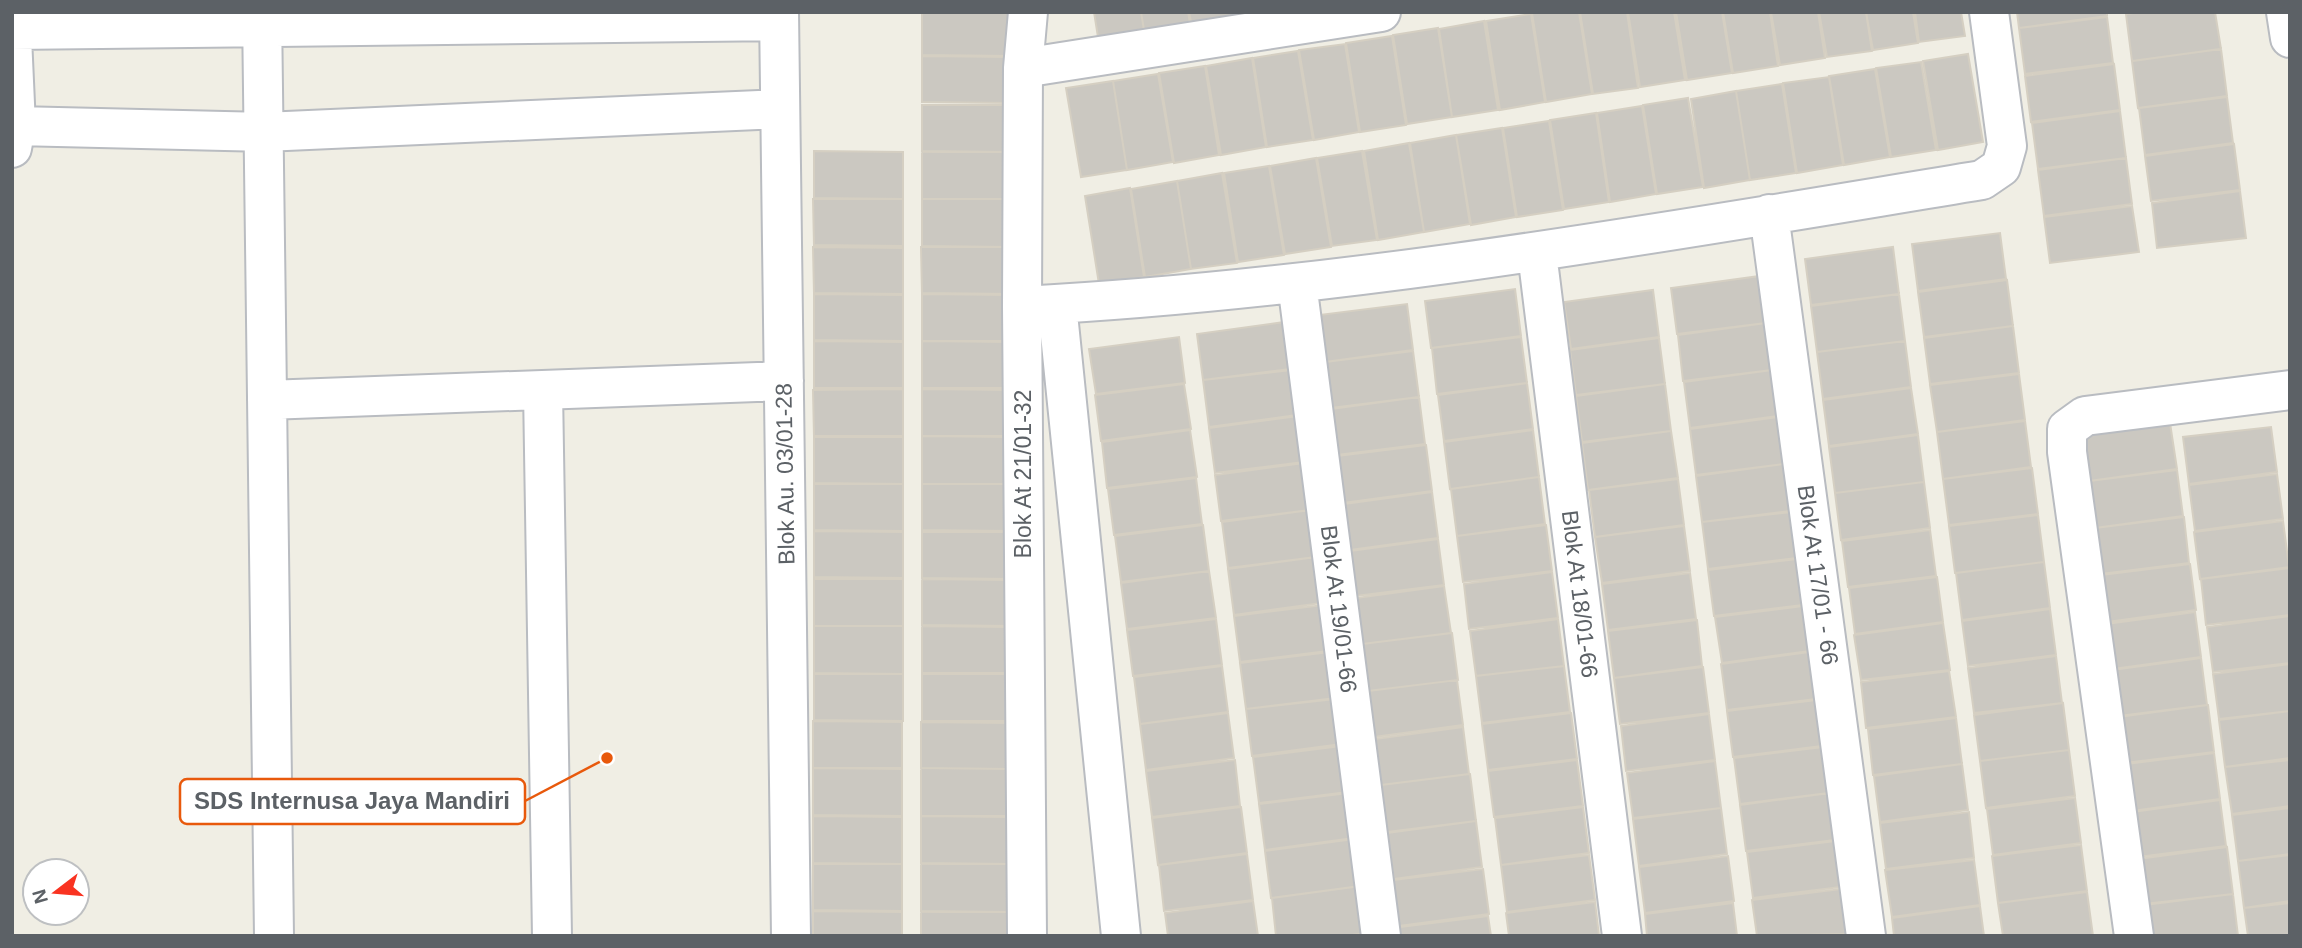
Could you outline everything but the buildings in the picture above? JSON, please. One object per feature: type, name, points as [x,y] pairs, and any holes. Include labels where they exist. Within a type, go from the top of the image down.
[{"type":"street","name":"Blok At 21/01-32","points":[[1027,936],[1039,305],[1023,68],[1028,12]]},
{"type":"street","points":[[1023,68],[1381,12]]},
{"type":"street","points":[[1121,936],[1039,305],[1297,283],[1537,253],[1982,180],[2001,167],[2007,146],[1989,12]]},
{"type":"street","points":[[2286,12],[2290,38]]},
{"type":"street","points":[[12,30],[262,20],[779,17]]},
{"type":"street","name":"Blok Au. 03/01-28","points":[[779,17],[791,936]]},
{"type":"street","points":[[262,20],[274,936]]},
{"type":"street","points":[[12,37],[14,137],[264,132],[780,109]]},
{"type":"street","name":"Blok At 17/01 - 66","points":[[1769,215],[1866,936]]},
{"type":"street","name":"Blok At 18/01-66","points":[[1537,253],[1622,936]]},
{"type":"street","name":"Blok At 19/01-66","points":[[1297,283],[1381,936]]},
{"type":"street","points":[[267,400],[783,381]]},
{"type":"street","points":[[543,390],[552,936]]},
{"type":"street","points":[[2134,936],[2067,452],[2067,429],[2085,416],[2290,390]]},
{"type":"place","name":"SDS Internusa Jaya Mandiri","points":[[607,758]]}]
